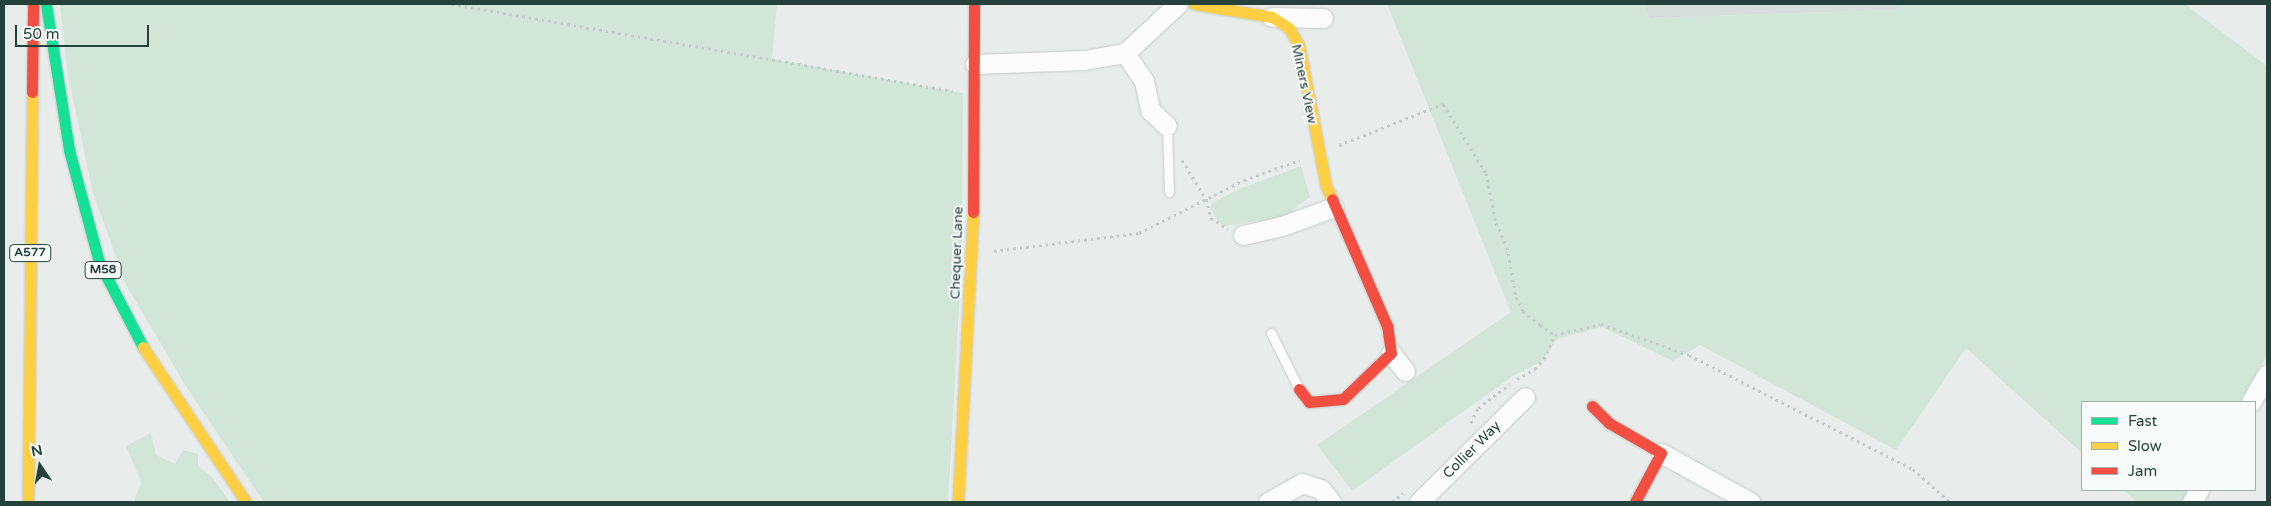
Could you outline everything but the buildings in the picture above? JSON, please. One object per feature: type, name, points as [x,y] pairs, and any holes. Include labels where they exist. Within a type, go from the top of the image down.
[{"type":"main road","name":"A577","points":[[28,502],[33,4]]},
{"type":"main road","name":"M58","points":[[46,4],[68,150],[99,262],[135,335],[246,502]]},
{"type":"main road","name":"Chequer Lane","points":[[958,502],[974,254],[974,4]]},
{"type":"main road","name":"Miners View","points":[[1194,4],[1272,17],[1290,28],[1299,46],[1318,153],[1334,207],[1388,326],[1391,353]]},
{"type":"main road","points":[[1299,390],[1309,402],[1343,399],[1391,353]]},
{"type":"main road","points":[[1592,406],[1609,423],[1661,453],[1635,502]]},
{"type":"street","points":[[975,64],[1084,60],[1125,53],[1178,4]]},
{"type":"street","points":[[1272,17],[1323,18]]},
{"type":"street","points":[[1125,53],[1144,81],[1150,110],[1167,130]]},
{"type":"street","points":[[1243,235],[1282,226],[1334,207]]},
{"type":"street","points":[[1391,353],[1405,371]]},
{"type":"street","points":[[2252,401],[2267,374]]},
{"type":"street","name":"Collier Way","points":[[1419,502],[1525,397]]},
{"type":"street","points":[[1661,453],[1750,502]]},
{"type":"street","points":[[1268,502],[1302,482],[1321,490],[1331,502]]},
{"type":"street","points":[[2192,502],[2198,491]]},
{"type":"lane","points":[[1167,130],[1169,192]]},
{"type":"lane","points":[[1271,334],[1299,390]]},
{"type":"path","points":[[452,4],[975,94]]},
{"type":"path","points":[[974,254],[1138,232],[1244,180],[1443,104],[1486,173],[1496,223],[1507,247],[1516,297],[1523,311],[1540,325],[1554,335],[1601,324],[1689,354],[1913,469],[1950,502]]},
{"type":"path","points":[[1167,130],[1206,199],[1211,218],[1218,226],[1243,235]]},
{"type":"shaded area","points":[[1643,4],[1903,4],[1898,10],[1649,18]]},
{"type":"green space","points":[[60,4],[777,4],[772,59],[963,93],[962,255],[948,502],[264,502],[187,388],[126,285],[93,193],[68,76]]},
{"type":"green space","points":[[1387,4],[1643,4],[1649,18],[1897,10],[1903,4],[2185,4],[2267,66],[2267,355],[2241,401],[2081,401],[2081,452],[1966,348],[1896,450],[1700,345],[1673,361],[1602,327],[1557,339],[1542,361],[1513,376],[1352,491],[1317,445],[1511,312]]},
{"type":"green space","points":[[1301,166],[1310,197],[1292,210],[1292,215],[1222,226],[1210,209],[1212,203],[1239,189]]},
{"type":"green space","points":[[151,433],[156,455],[175,464],[183,450],[198,454],[198,466],[212,477],[230,502],[134,502],[141,482],[126,446]]},
{"type":"green space","points":[[2124,491],[2188,491],[2181,502],[2137,502]]},
{"type":"traffic: fast","points":[[46,4],[69,150],[99,262],[143,347]]},
{"type":"traffic: slow","points":[[1194,4],[1272,17],[1289,28],[1299,46],[1326,186],[1332,199]]},
{"type":"traffic: slow","points":[[28,502],[32,92]]},
{"type":"traffic: slow","points":[[958,502],[973,212]]},
{"type":"traffic: slow","points":[[143,347],[246,502]]},
{"type":"traffic: jam","points":[[32,92],[33,4]]},
{"type":"traffic: jam","points":[[973,212],[974,4]]},
{"type":"traffic: jam","points":[[1299,389],[1309,402],[1343,399],[1391,353],[1387,326],[1332,199]]},
{"type":"traffic: jam","points":[[1592,406],[1609,423],[1661,453],[1635,502]]}]
